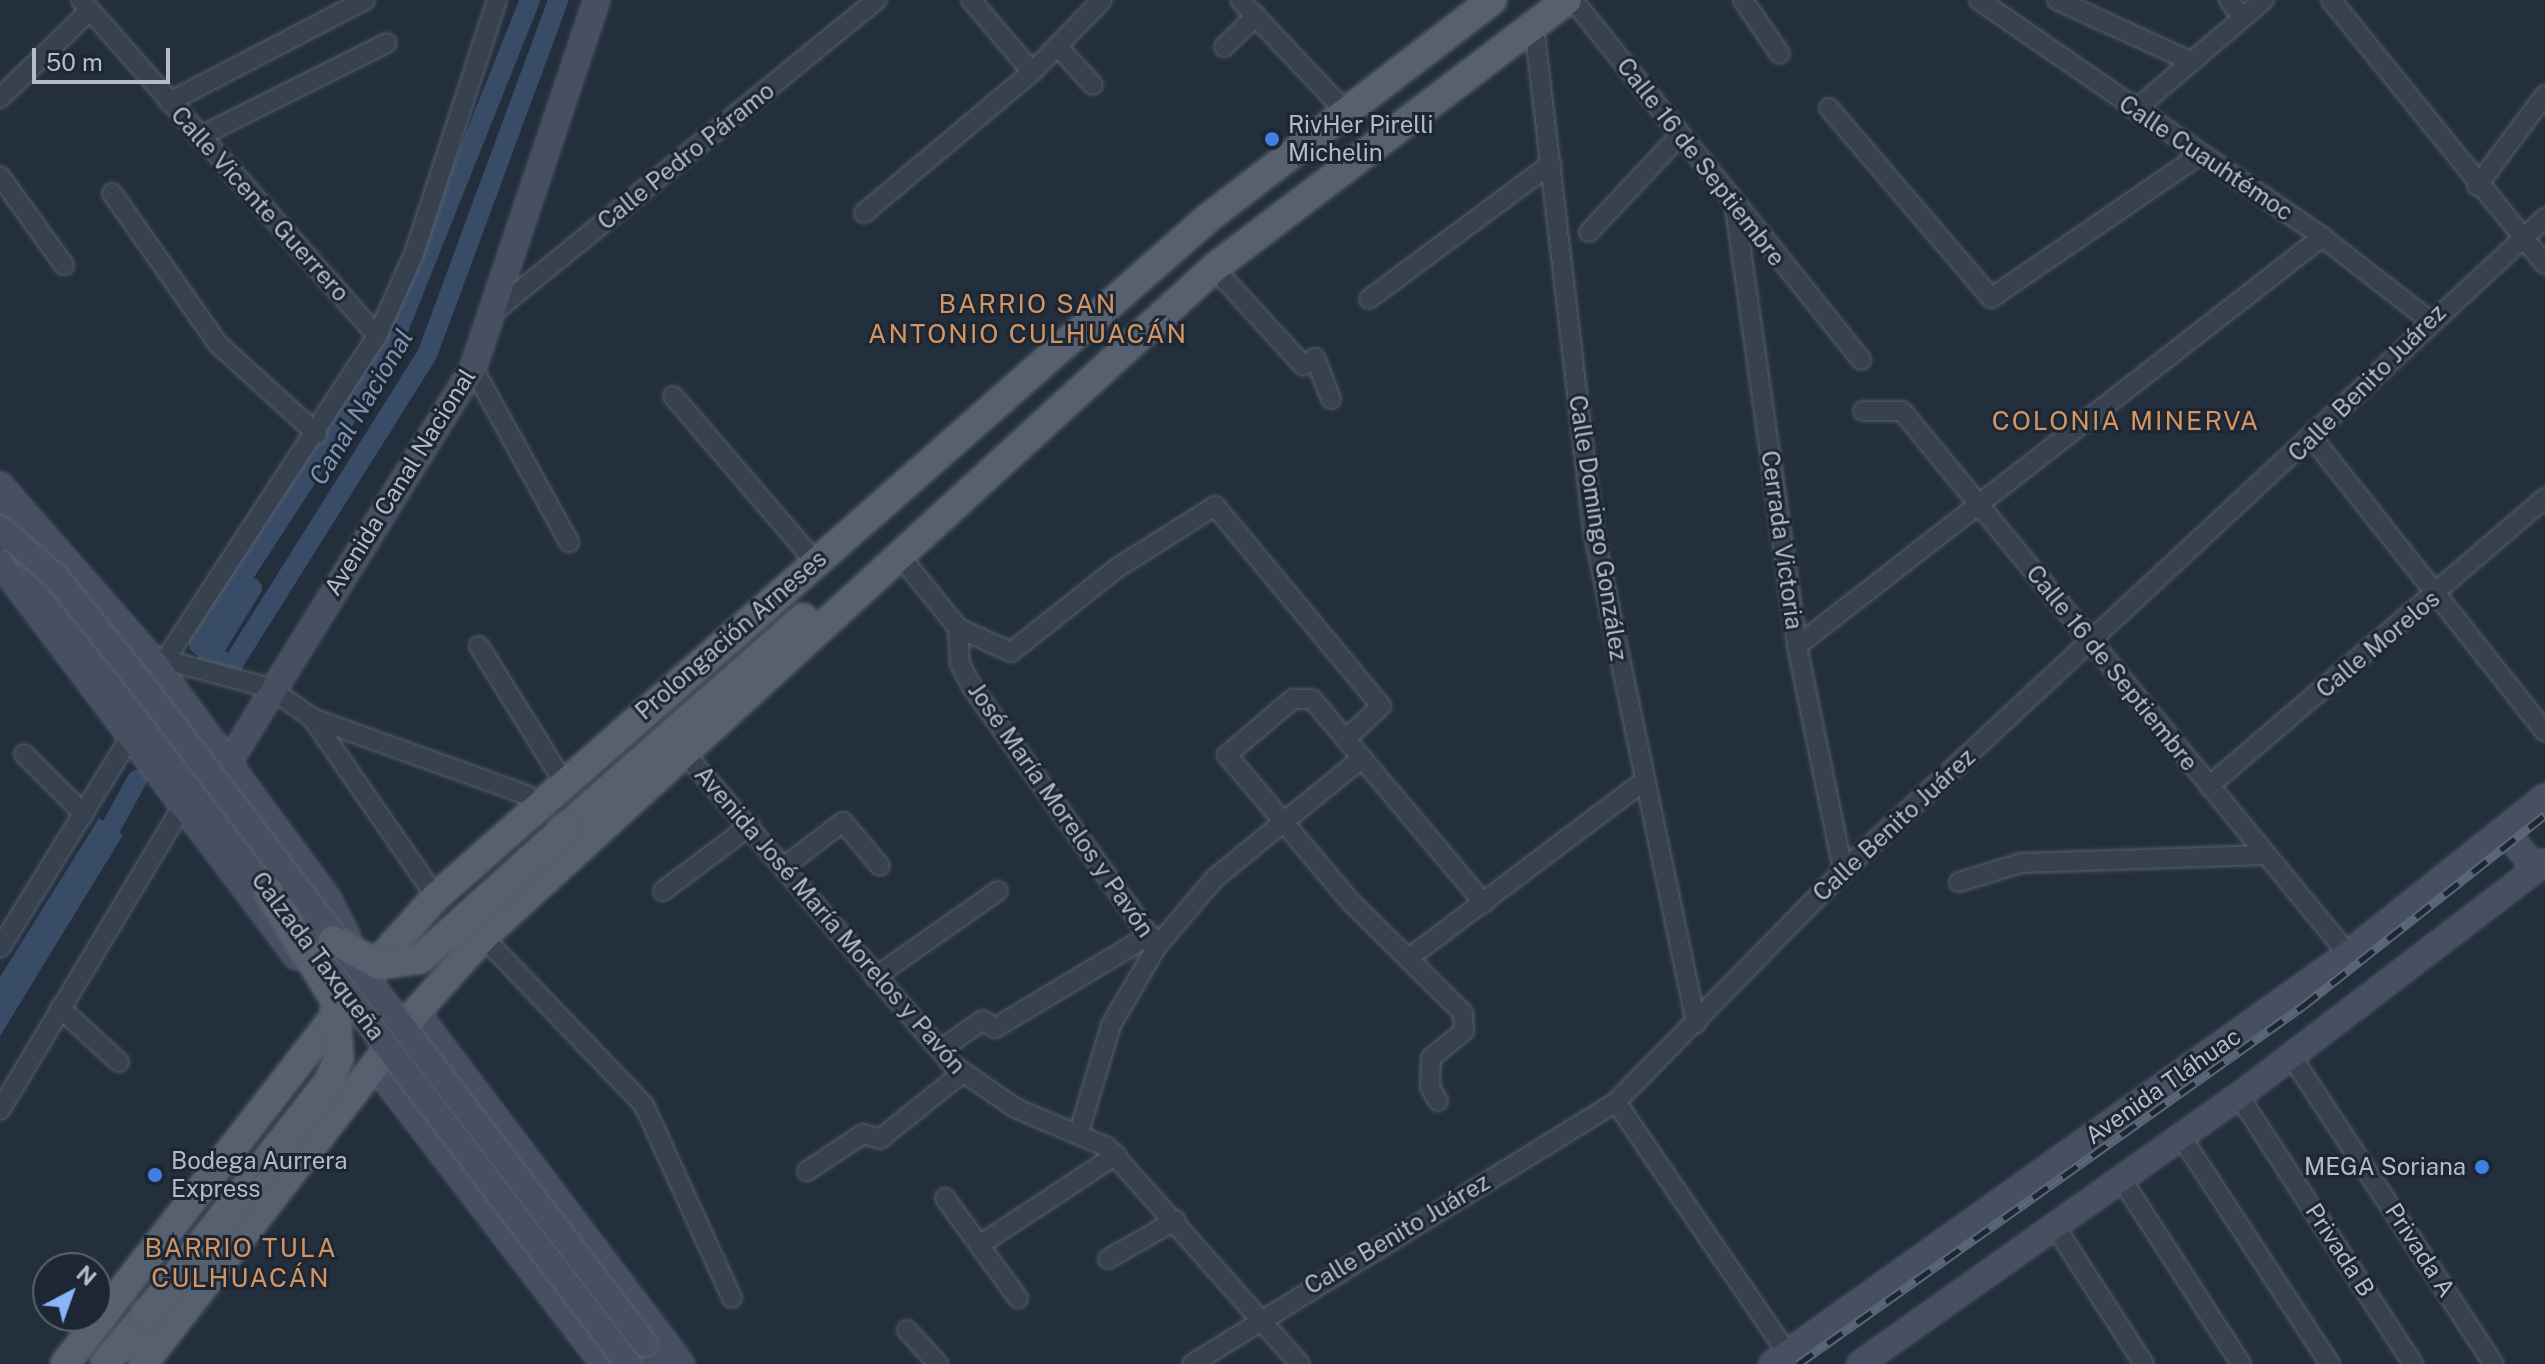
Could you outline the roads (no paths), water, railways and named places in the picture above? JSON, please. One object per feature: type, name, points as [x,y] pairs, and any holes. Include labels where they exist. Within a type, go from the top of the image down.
[{"type":"main road","name":"Avenida Canal Nacional","points":[[227,765],[270,688],[473,368],[495,311],[597,0]]},
{"type":"main road","name":"Prolongación Arneses","points":[[65,1364],[374,966],[436,897],[563,781],[1342,108],[1492,0]]},
{"type":"main road","name":"Prolongación Arneses","points":[[143,1364],[416,1012],[483,937],[897,552],[1214,268],[1567,0]]},
{"type":"main road","name":"Calzada Taxqueña","points":[[0,485],[157,658],[227,765],[328,899],[347,936],[346,965],[356,973],[374,966]]},
{"type":"main road","name":"Calzada Taxqueña","points":[[0,506],[38,585],[628,1364]]},
{"type":"main road","name":"Calzada Taxqueña","points":[[0,528],[66,589],[652,1354]]},
{"type":"main road","name":"Calzada Taxqueña","points":[[2,569],[128,741],[277,932],[336,1015]]},
{"type":"main road","points":[[333,940],[379,965],[420,959],[764,646],[869,578]]},
{"type":"main road","name":"Avenida Tláhuac","points":[[1780,1359],[2348,954],[2545,797]]},
{"type":"main road","points":[[1860,1364],[2182,1138],[2541,865],[2504,831]]},
{"type":"main road","points":[[105,1364],[329,1081],[339,1058],[335,1000],[269,892]]},
{"type":"main road","points":[[277,932],[312,932],[328,899]]},
{"type":"main road","name":"Calzada Taxqueña","points":[[416,1012],[681,1364]]},
{"type":"main road","name":"Calzada Taxqueña","points":[[375,1066],[604,1364]]},
{"type":"main road","points":[[424,1129],[417,1105],[429,1084],[446,1077],[471,1084]]},
{"type":"street","points":[[169,102],[365,0]]},
{"type":"street","points":[[497,0],[420,240],[377,336],[317,434],[157,658],[270,688],[312,718],[527,795]]},
{"type":"street","name":"Calle Pedro Páramo","points":[[495,311],[877,0]]},
{"type":"street","points":[[971,0],[1032,72]]},
{"type":"street","points":[[864,213],[1032,72],[1102,0]]},
{"type":"street","points":[[1240,0],[1342,108]]},
{"type":"street","name":"Calle 16 de Septiembre","points":[[1573,0],[1735,208],[1861,360]]},
{"type":"street","points":[[1743,0],[1780,54]]},
{"type":"street","name":"Calle Cuauhtémoc","points":[[1979,0],[2322,237],[2429,320]]},
{"type":"street","points":[[2057,0],[2186,59]]},
{"type":"street","points":[[2229,0],[2242,17]]},
{"type":"street","points":[[2135,110],[2186,59],[2264,0]]},
{"type":"street","points":[[2331,0],[2477,186],[2545,264]]},
{"type":"street","points":[[0,98],[85,5]]},
{"type":"street","name":"Calle Vicente Guerrero","points":[[85,5],[377,336]]},
{"type":"street","points":[[1224,47],[1256,16]]},
{"type":"street","name":"Calle Domingo González","points":[[1534,26],[1593,529],[1641,783],[1696,1023]]},
{"type":"street","points":[[199,137],[387,43]]},
{"type":"street","points":[[1057,46],[1093,85]]},
{"type":"street","points":[[2477,186],[2545,95]]},
{"type":"street","points":[[1829,108],[1991,298],[2201,154]]},
{"type":"street","points":[[1589,232],[1679,136]]},
{"type":"street","points":[[1369,299],[1551,164]]},
{"type":"street","points":[[0,176],[64,265]]},
{"type":"street","points":[[112,193],[218,344],[317,434]]},
{"type":"street","name":"Cerrada Victoria","points":[[1735,208],[1797,646],[1843,871]]},
{"type":"street","name":"Calle Benito Juárez","points":[[1192,1364],[1263,1317],[1616,1102],[1843,871],[2314,440],[2429,320],[2545,218]]},
{"type":"street","points":[[1797,646],[1976,501],[2322,237]]},
{"type":"street","points":[[1214,268],[1303,365],[1315,358],[1331,399]]},
{"type":"street","points":[[473,368],[569,542]]},
{"type":"street","points":[[673,396],[816,563]]},
{"type":"street","name":"Calle 16 de Septiembre","points":[[1863,411],[1902,411],[2348,954]]},
{"type":"street","points":[[2314,440],[2545,731]]},
{"type":"street","name":"Calle Morelos","points":[[2209,786],[2438,593],[2545,498]]},
{"type":"street","points":[[897,552],[958,628],[1011,652],[1117,568],[1215,506],[1381,706],[1346,739]]},
{"type":"street","name":"José María Morelos y Pavón","points":[[958,628],[960,664],[972,687],[1154,941]]},
{"type":"street","points":[[479,646],[563,781]]},
{"type":"street","points":[[1438,1101],[1430,1087],[1431,1058],[1465,1022],[1281,823],[1227,755],[1302,695],[1346,739],[1484,903]]},
{"type":"street","points":[[312,718],[436,897]]},
{"type":"street","points":[[0,948],[128,741]]},
{"type":"street","name":"Avenida José María Morelos y Pavón","points":[[682,750],[785,866],[875,977],[962,1073],[1015,1108],[1079,1132],[1116,1155],[1263,1317],[1300,1364]]},
{"type":"street","points":[[24,754],[84,814]]},
{"type":"street","points":[[1079,1132],[1111,1025],[1154,941],[1215,878],[1362,758]]},
{"type":"street","points":[[1409,958],[1641,783]]},
{"type":"street","points":[[0,1110],[181,809]]},
{"type":"street","points":[[785,866],[843,822],[880,866]]},
{"type":"street","points":[[663,891],[750,826]]},
{"type":"street","points":[[1959,882],[2021,863],[2265,855]]},
{"type":"street","points":[[875,977],[998,891]]},
{"type":"street","points":[[483,937],[644,1105],[732,1298]]},
{"type":"street","points":[[940,1050],[983,1020],[995,1028],[1154,941]]},
{"type":"street","points":[[60,1008],[119,1062]]},
{"type":"street","name":"Privada A","points":[[2292,1057],[2494,1364]]},
{"type":"street","points":[[807,1171],[863,1134],[880,1139],[962,1073]]},
{"type":"street","name":"Privada B","points":[[2239,1096],[2413,1364]]},
{"type":"street","points":[[1616,1102],[1780,1359]]},
{"type":"street","points":[[2182,1138],[2330,1364]]},
{"type":"street","points":[[981,1244],[1116,1155]]},
{"type":"street","points":[[2122,1180],[2241,1364]]},
{"type":"street","points":[[945,1198],[1018,1298]]},
{"type":"street","points":[[1108,1259],[1176,1220]]},
{"type":"street","points":[[2056,1228],[2144,1364]]},
{"type":"street","points":[[907,1330],[938,1364]]},
{"type":"water","points":[[99,818],[123,835],[0,1036],[0,977]]},
{"type":"waterway","name":"Canal Nacional","points":[[530,0],[391,348],[199,644],[231,667],[427,355],[558,0]]},
{"type":"waterway","name":"Canal Nacional","points":[[206,663],[252,588]]},
{"type":"waterway","name":"Canal Nacional","points":[[99,849],[137,780]]},
{"type":"railway","points":[[1798,1364],[2303,1006],[2545,815]]},
{"type":"place","name":"RivHer Pirelli Michelin","points":[[1272,139]]},
{"type":"place","name":"MEGA Soriana","points":[[2482,1167]]},
{"type":"place","name":"Bodega Aurrera Express","points":[[155,1175]]},
{"type":"district","name":"BARRIO SAN ANTONIO CULHUACÁN","points":[[1028,319]]},
{"type":"district","name":"COLONIA MINERVA","points":[[2126,421]]},
{"type":"district","name":"BARRIO TULA CULHUACÁN","points":[[241,1263]]}]
